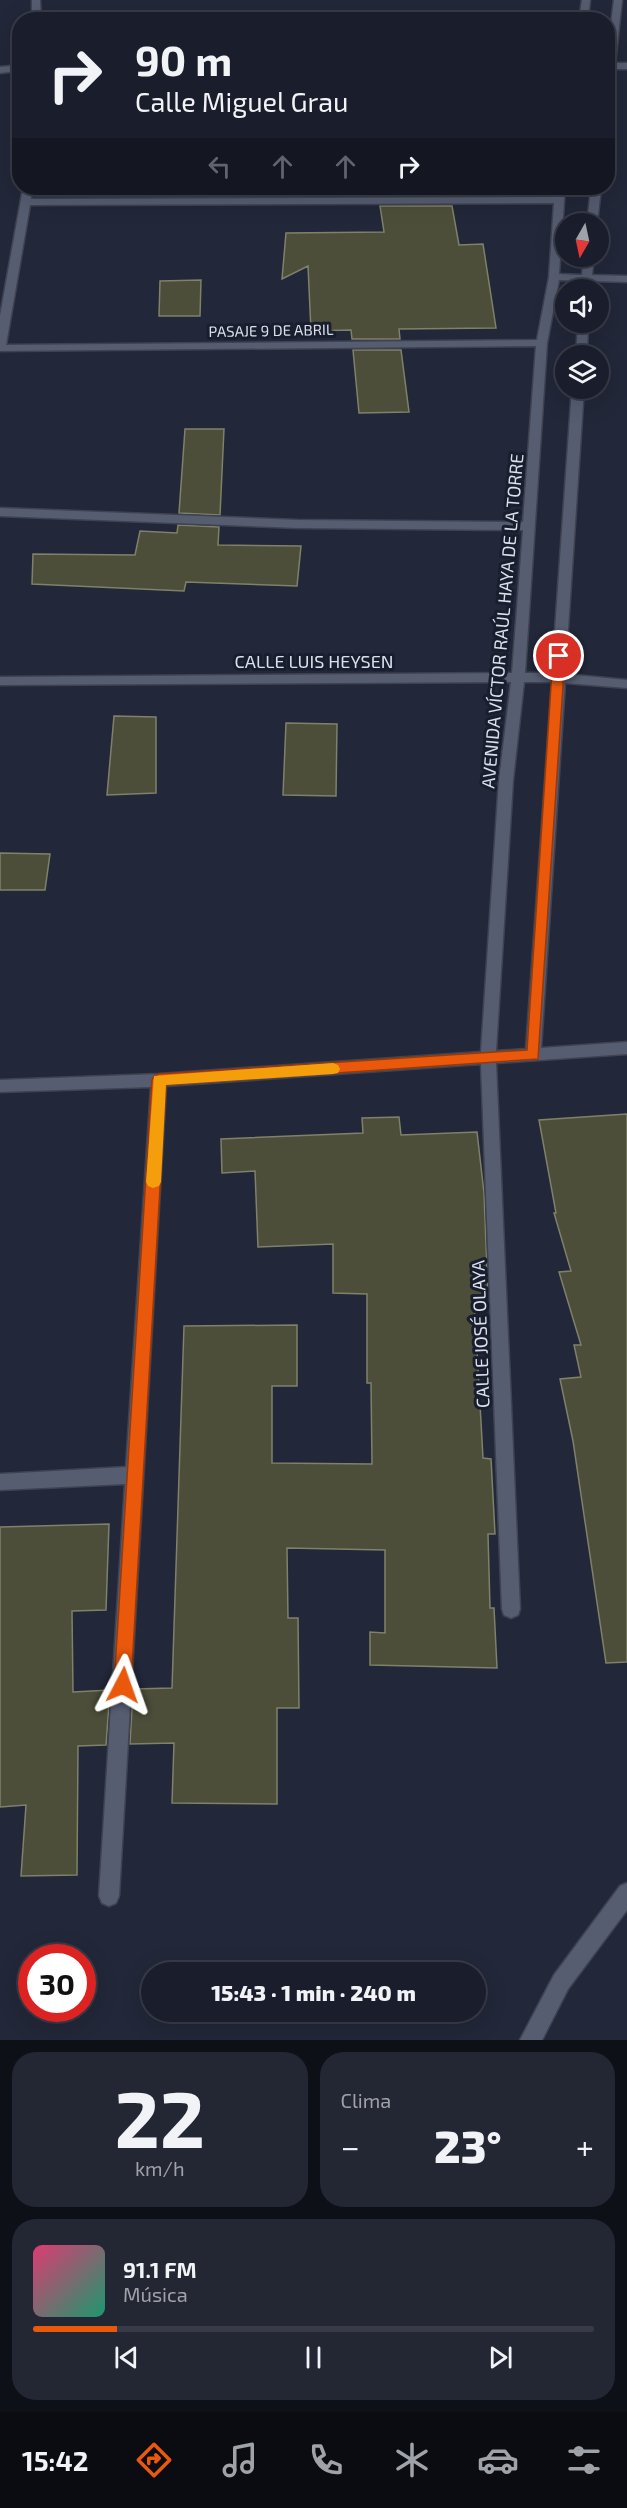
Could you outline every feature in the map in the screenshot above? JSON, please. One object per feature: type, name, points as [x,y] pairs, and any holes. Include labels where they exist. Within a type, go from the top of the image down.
[{"type":"street","points":[[615,20],[618,0]]},
{"type":"street","points":[[0,347],[28,195]]},
{"type":"street","points":[[27,202],[492,195]]},
{"type":"street","name":"AVENIDA VÍCTOR RAÚL HAYA DE LA TORRE","points":[[488,1059],[506,780],[518,677],[542,343],[554,276],[559,195]]},
{"type":"street","points":[[593,213],[595,195]]},
{"type":"street","points":[[586,277],[587,267]]},
{"type":"street","points":[[554,276],[627,279]]},
{"type":"street","name":"PASAJE 9 DE ABRIL","points":[[0,347],[542,343]]},
{"type":"street","points":[[533,1055],[577,399]]},
{"type":"street","points":[[0,512],[298,524],[529,526]]},
{"type":"street","name":"CALLE LUIS HEYSEN","points":[[0,681],[518,677],[627,684]]},
{"type":"street","points":[[0,1086],[159,1080],[488,1059],[627,1047]]},
{"type":"street","name":"CALLE JOSÉ OLAYA","points":[[488,1059],[511,1608]]},
{"type":"street","points":[[109,1896],[159,1080]]},
{"type":"street","points":[[0,1482],[136,1475]]},
{"type":"street","points":[[531,2040],[561,1982],[627,1893]]},
{"type":"building","points":[[380,206],[452,206],[459,245],[483,244],[496,328],[399,329],[400,339],[352,339],[351,330],[311,331],[308,266],[282,279],[286,233],[384,232]]},
{"type":"building","points":[[201,280],[200,316],[159,316],[160,281]]},
{"type":"building","points":[[353,350],[401,350],[409,412],[359,413]]},
{"type":"building","points":[[185,429],[224,429],[220,515],[179,513]]},
{"type":"building","points":[[178,525],[219,527],[218,545],[301,546],[297,586],[186,582],[184,591],[32,584],[33,554],[135,555],[140,531],[177,533]]},
{"type":"building","points":[[114,716],[156,717],[156,793],[107,795]]},
{"type":"building","points":[[286,723],[337,724],[336,796],[283,795]]},
{"type":"building","points":[[0,853],[50,854],[45,890],[0,890]]},
{"type":"building","points":[[627,1114],[627,1662],[606,1663],[573,1441],[560,1379],[581,1377],[574,1345],[581,1345],[559,1272],[571,1271],[554,1213],[556,1213],[539,1120]]},
{"type":"building","points":[[399,1117],[401,1135],[477,1132],[484,1193],[488,1296],[474,1296],[483,1458],[491,1459],[495,1534],[488,1534],[490,1608],[494,1608],[497,1668],[370,1665],[370,1632],[385,1633],[385,1550],[287,1548],[288,1618],[298,1618],[299,1708],[277,1708],[277,1804],[172,1803],[174,1743],[130,1744],[133,1689],[172,1688],[184,1326],[297,1325],[297,1386],[272,1386],[272,1463],[372,1464],[371,1383],[367,1383],[367,1294],[333,1293],[333,1244],[258,1247],[255,1171],[222,1173],[221,1139],[363,1133],[362,1118]]},
{"type":"building","points":[[109,1524],[106,1610],[72,1611],[73,1692],[110,1690],[106,1745],[78,1746],[77,1875],[21,1876],[26,1805],[0,1807],[0,1527]]},
{"type":"slow traffic","points":[[153,1182],[159,1080],[333,1069]]},
{"type":"route","points":[[123,1685],[159,1080],[533,1055],[559,656]]}]
